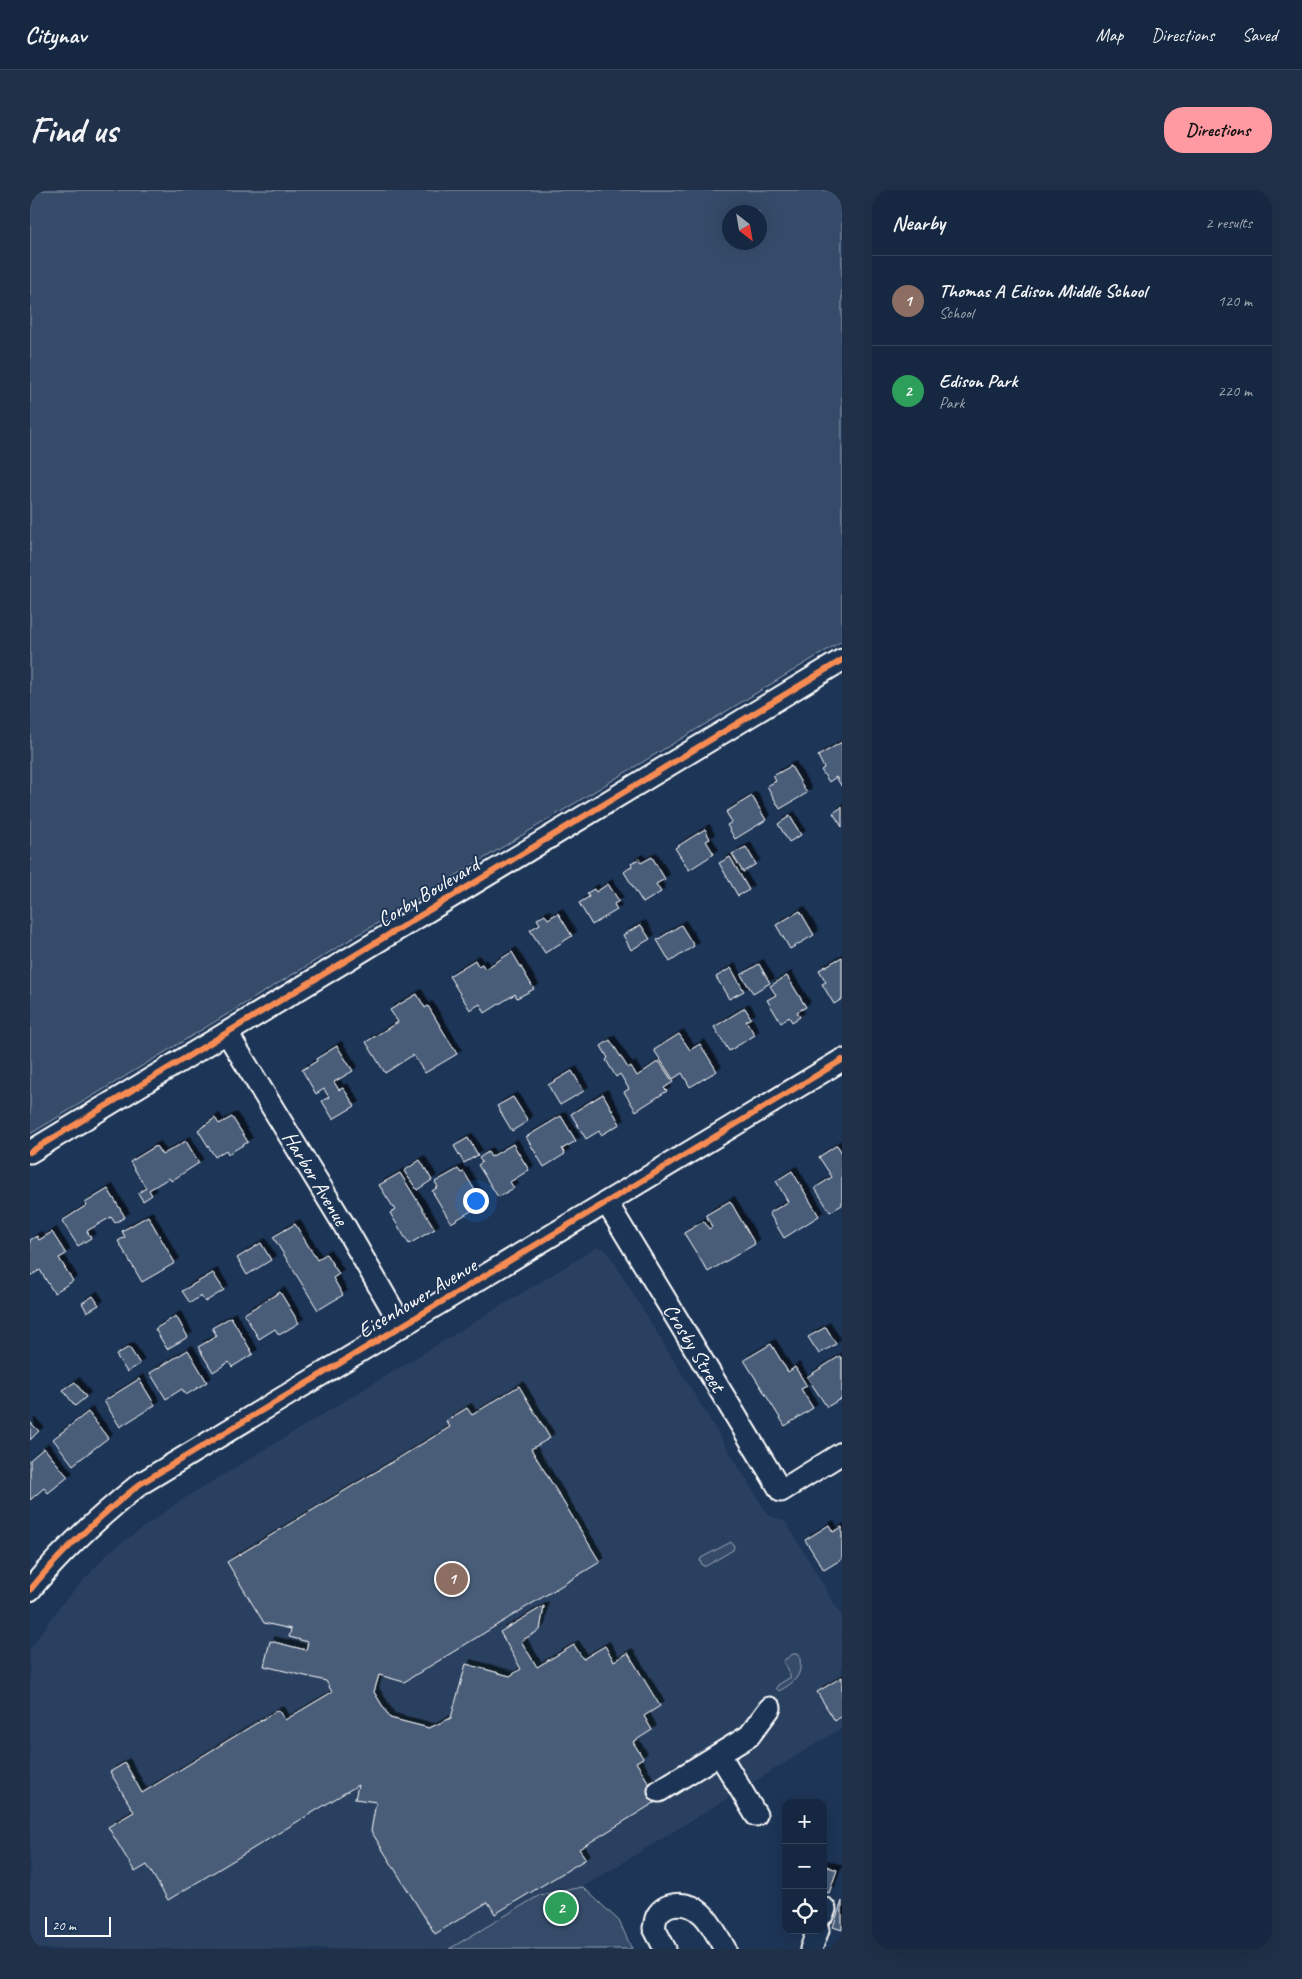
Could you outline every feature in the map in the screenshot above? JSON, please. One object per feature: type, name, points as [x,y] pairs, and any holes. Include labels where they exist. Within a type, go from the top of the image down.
[{"type":"street","name":"Corby Boulevard","points":[[30,1152],[842,660]]},
{"type":"street","name":"Harbor Avenue","points":[[227,1033],[402,1326]]},
{"type":"street","name":"Eisenhower Avenue","points":[[30,1590],[46,1569],[104,1513],[140,1484],[842,1060]]},
{"type":"street","name":"Crosby Street","points":[[607,1203],[781,1491],[842,1453]]},
{"type":"street","points":[[659,1791],[749,1736],[770,1708]]},
{"type":"street","points":[[720,1755],[756,1815]]},
{"type":"street","points":[[665,1949],[654,1928],[656,1916],[668,1907],[680,1904],[689,1906],[702,1914],[725,1949]]},
{"type":"street","points":[[811,1949],[817,1934]]},
{"type":"shaded area","points":[[30,190],[842,190],[842,641],[30,1134]]},
{"type":"shaded area","points":[[596,1248],[603,1248],[609,1254],[768,1515],[786,1522],[842,1617],[842,1728],[583,1887],[540,1895],[449,1949],[30,1949],[30,1649],[60,1606],[109,1552],[180,1501]]},
{"type":"shaded area","points":[[731,1542],[734,1546],[733,1550],[703,1566],[700,1561],[701,1558]]},
{"type":"shaded area","points":[[793,1654],[799,1654],[799,1673],[794,1681],[779,1691],[776,1688],[778,1685],[791,1677],[783,1661]]},
{"type":"shaded area","points":[[583,1887],[619,1921],[632,1949],[449,1949],[540,1895]]},
{"type":"building","points":[[842,742],[842,787],[836,777],[829,782],[821,770],[824,768],[818,756]]},
{"type":"building","points":[[791,766],[807,793],[780,809],[767,786],[776,781],[773,776]]},
{"type":"building","points":[[752,796],[766,820],[735,839],[727,825],[732,822],[726,812]]},
{"type":"building","points":[[842,807],[842,827],[833,813]]},
{"type":"building","points":[[790,816],[801,835],[789,842],[778,824]]},
{"type":"building","points":[[705,829],[710,839],[706,841],[714,854],[689,870],[675,848]]},
{"type":"building","points":[[746,847],[756,864],[743,872],[732,854]]},
{"type":"building","points":[[652,857],[665,879],[656,884],[661,892],[643,903],[624,872],[632,866],[631,863],[639,859],[641,863]]},
{"type":"building","points":[[730,857],[749,890],[738,896],[719,863]]},
{"type":"building","points":[[608,884],[619,901],[614,904],[617,910],[592,925],[579,903],[589,897],[587,893],[594,889],[596,892]]},
{"type":"building","points":[[800,911],[814,935],[790,949],[776,925]]},
{"type":"building","points":[[558,913],[572,936],[545,953],[530,930],[540,924],[537,919],[545,915],[548,919]]},
{"type":"building","points":[[641,925],[650,939],[631,950],[623,935]]},
{"type":"building","points":[[681,925],[694,946],[670,962],[657,940]]},
{"type":"building","points":[[512,952],[534,989],[517,998],[515,994],[485,1013],[480,1004],[470,1010],[449,976],[475,960],[478,966],[482,964],[485,969]]},
{"type":"building","points":[[842,957],[842,999],[834,1004],[822,984],[826,982],[819,970]]},
{"type":"building","points":[[759,964],[770,983],[753,993],[741,975]]},
{"type":"building","points":[[731,968],[744,991],[729,999],[716,977]]},
{"type":"building","points":[[787,976],[806,1007],[797,1012],[800,1017],[792,1022],[789,1017],[781,1023],[767,1000],[776,995],[770,986]]},
{"type":"building","points":[[417,994],[425,1008],[428,1006],[457,1054],[425,1073],[413,1055],[385,1073],[366,1042],[398,1022],[390,1010]]},
{"type":"building","points":[[745,1008],[751,1018],[746,1021],[755,1035],[729,1051],[714,1027]]},
{"type":"building","points":[[679,1034],[690,1050],[700,1044],[717,1071],[690,1087],[682,1073],[673,1079],[654,1050]]},
{"type":"building","points":[[610,1040],[628,1068],[631,1066],[637,1076],[659,1061],[673,1082],[664,1088],[667,1091],[636,1111],[624,1092],[629,1089],[620,1074],[616,1077],[606,1060],[608,1058],[601,1046]]},
{"type":"building","points":[[337,1046],[353,1071],[334,1082],[339,1090],[343,1088],[355,1106],[333,1119],[322,1101],[329,1097],[324,1089],[316,1094],[302,1070]]},
{"type":"building","points":[[572,1071],[584,1091],[560,1105],[548,1085]]},
{"type":"building","points":[[603,1094],[620,1124],[601,1135],[599,1131],[586,1139],[571,1114]]},
{"type":"building","points":[[513,1097],[528,1121],[512,1131],[497,1106]]},
{"type":"building","points":[[561,1116],[576,1141],[562,1149],[565,1154],[544,1167],[526,1137]]},
{"type":"building","points":[[232,1117],[248,1142],[228,1154],[226,1150],[215,1157],[198,1130],[215,1118],[219,1124]]},
{"type":"building","points":[[468,1138],[478,1155],[464,1163],[454,1146]]},
{"type":"building","points":[[186,1141],[199,1163],[171,1181],[169,1178],[149,1190],[152,1195],[143,1201],[138,1193],[146,1188],[130,1162],[156,1146],[162,1155]]},
{"type":"building","points":[[513,1144],[529,1170],[510,1182],[514,1188],[498,1197],[478,1165],[482,1162],[479,1158],[488,1152],[491,1157]]},
{"type":"building","points":[[837,1145],[842,1153],[842,1205],[830,1212],[815,1188],[832,1177],[819,1157]]},
{"type":"building","points":[[420,1160],[432,1180],[417,1190],[404,1171]]},
{"type":"building","points":[[458,1169],[461,1173],[464,1172],[483,1204],[451,1223],[432,1191],[438,1187],[435,1182]]},
{"type":"building","points":[[792,1171],[819,1216],[784,1238],[769,1213],[788,1202],[776,1181]]},
{"type":"building","points":[[400,1173],[435,1229],[409,1244],[390,1213],[395,1210],[379,1185]]},
{"type":"building","points":[[108,1189],[125,1217],[115,1223],[111,1217],[87,1231],[91,1238],[78,1246],[62,1221],[87,1205],[85,1203]]},
{"type":"building","points":[[730,1201],[755,1244],[708,1272],[684,1233],[704,1221],[709,1229],[712,1227],[706,1215]]},
{"type":"building","points":[[148,1216],[175,1263],[142,1282],[118,1241],[125,1237],[122,1231]]},
{"type":"building","points":[[295,1224],[317,1260],[326,1254],[339,1274],[333,1278],[343,1295],[318,1310],[273,1237]]},
{"type":"building","points":[[52,1232],[66,1254],[59,1258],[73,1281],[54,1293],[40,1270],[30,1276],[30,1240],[37,1236],[39,1240]]},
{"type":"building","points":[[261,1243],[271,1260],[247,1275],[237,1258]]},
{"type":"building","points":[[213,1273],[224,1290],[205,1302],[201,1296],[190,1303],[182,1291]]},
{"type":"building","points":[[280,1292],[299,1323],[279,1335],[275,1329],[259,1339],[244,1314]]},
{"type":"building","points":[[93,1296],[99,1305],[87,1312],[82,1303]]},
{"type":"building","points":[[176,1316],[188,1337],[167,1349],[155,1329]]},
{"type":"building","points":[[231,1317],[253,1354],[232,1367],[229,1362],[213,1372],[198,1347],[217,1336],[212,1328]]},
{"type":"building","points":[[826,1327],[836,1344],[819,1354],[808,1337]]},
{"type":"building","points":[[771,1344],[788,1372],[795,1367],[807,1386],[801,1389],[813,1408],[785,1426],[744,1360]]},
{"type":"building","points":[[129,1347],[140,1364],[127,1372],[116,1355]]},
{"type":"building","points":[[188,1350],[207,1382],[186,1395],[182,1389],[166,1399],[150,1373]]},
{"type":"building","points":[[840,1356],[842,1360],[842,1398],[827,1407],[807,1377]]},
{"type":"building","points":[[139,1379],[155,1405],[120,1427],[104,1401]]},
{"type":"building","points":[[75,1382],[86,1397],[75,1406],[63,1390]]},
{"type":"building","points":[[519,1386],[550,1438],[531,1449],[600,1562],[404,1682],[379,1675],[374,1692],[390,1718],[429,1728],[451,1718],[466,1664],[510,1676],[521,1669],[500,1632],[544,1606],[540,1630],[521,1641],[537,1667],[574,1645],[583,1659],[605,1646],[614,1661],[628,1653],[660,1706],[644,1716],[652,1730],[633,1742],[643,1758],[636,1762],[659,1800],[579,1849],[586,1859],[495,1914],[488,1902],[435,1934],[371,1831],[376,1802],[355,1799],[358,1785],[168,1900],[147,1865],[135,1872],[108,1827],[134,1812],[110,1772],[125,1763],[142,1793],[278,1710],[285,1720],[332,1692],[326,1681],[264,1666],[270,1641],[306,1650],[308,1642],[289,1637],[291,1629],[264,1623],[227,1562],[450,1427],[446,1421],[467,1408],[472,1415]]},
{"type":"building","points":[[88,1412],[108,1438],[73,1465],[53,1439]]},
{"type":"building","points":[[30,1422],[39,1431],[30,1440]]},
{"type":"building","points":[[44,1448],[68,1477],[48,1493],[44,1488],[30,1500],[30,1460]]},
{"type":"building","points":[[829,1525],[833,1532],[842,1527],[842,1559],[824,1570],[805,1540]]},
{"type":"building","points":[[842,1677],[842,1716],[835,1721],[817,1692]]},
{"type":"building","points":[[827,1866],[837,1870],[829,1893],[827,1892]]},
{"type":"building","points":[[842,1901],[842,1930],[833,1927]]},
{"type":"cycle path","points":[[30,1152],[842,660]]},
{"type":"cycle path","points":[[30,1590],[82,1534],[140,1484],[842,1060]]},
{"type":"place","name":"Thomas A Edison Middle School","points":[[452,1579]]},
{"type":"place","name":"Edison Park","points":[[561,1908]]}]
